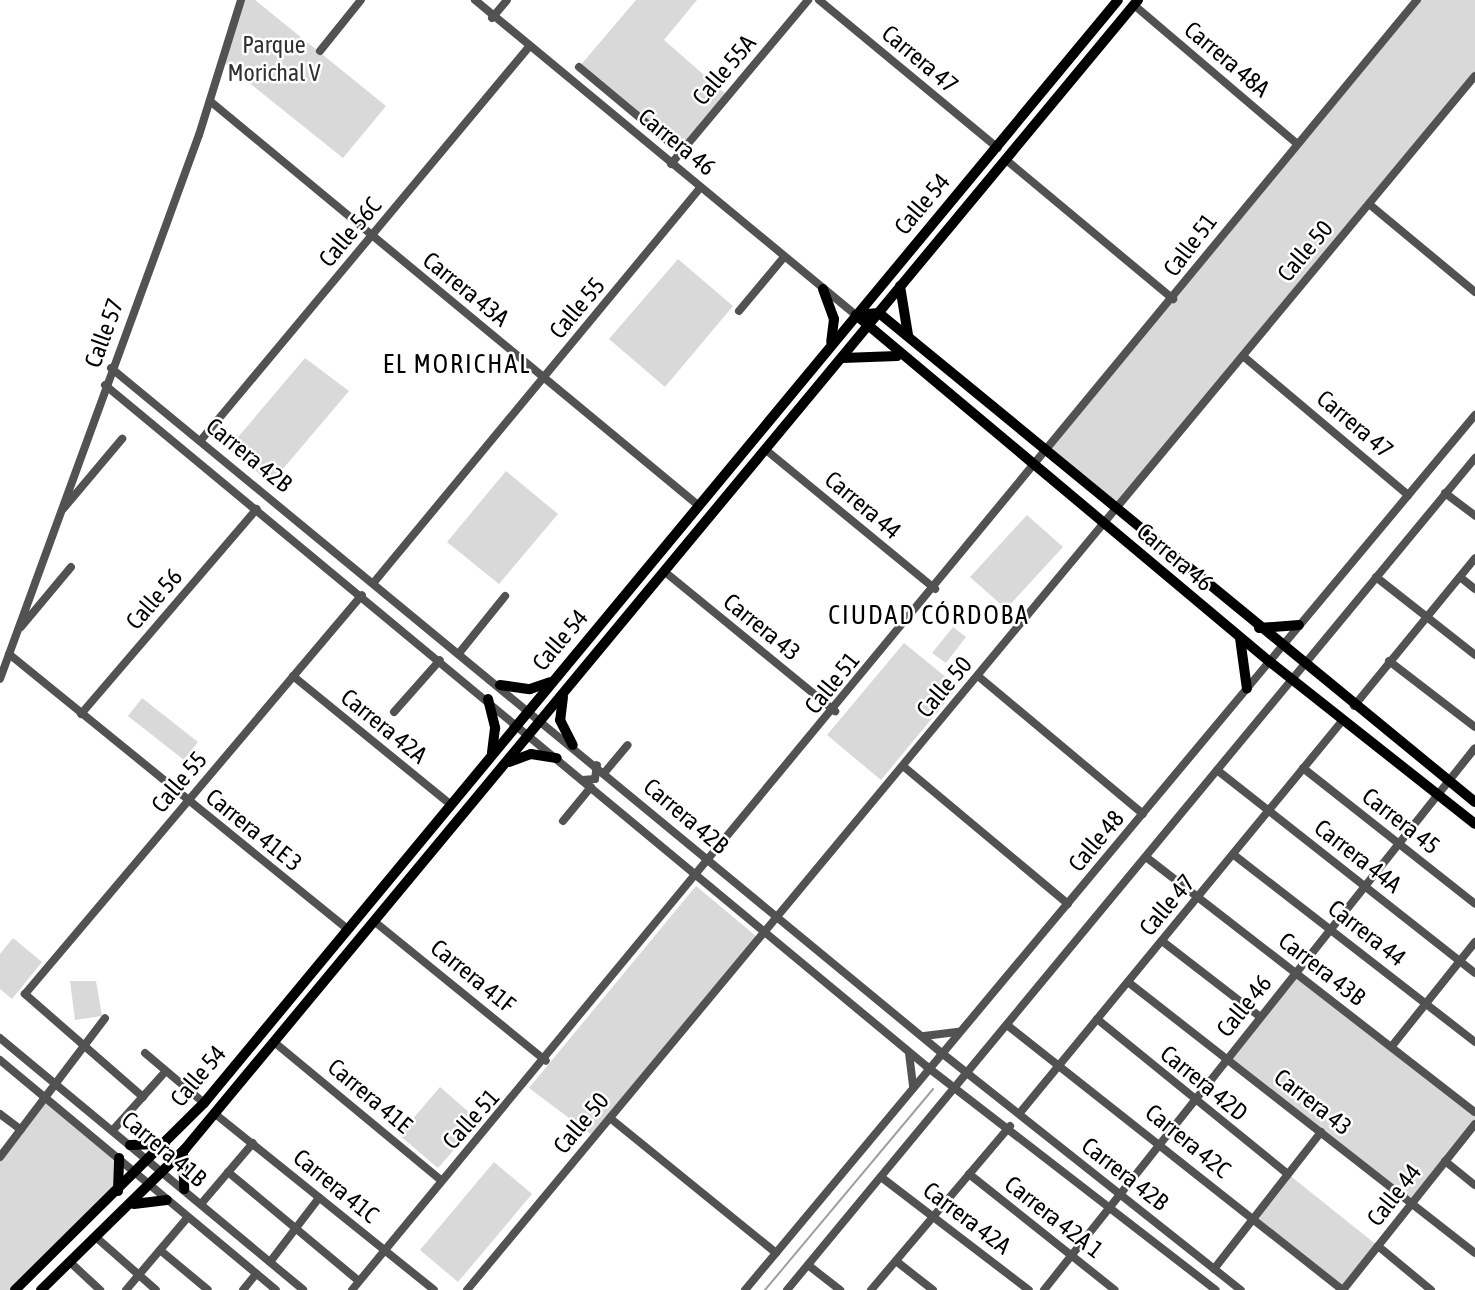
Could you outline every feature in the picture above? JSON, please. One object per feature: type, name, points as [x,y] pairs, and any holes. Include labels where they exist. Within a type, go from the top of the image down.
[{"type":"main road","name":"Calle 54","points":[[15,1290],[113,1199],[204,1103],[564,670],[830,344],[998,148],[1118,0]]},
{"type":"main road","name":"Calle 54","points":[[43,1289],[122,1216],[185,1149],[1136,2]]},
{"type":"main road","points":[[900,285],[900,316],[914,343]]},
{"type":"main road","points":[[823,289],[834,319],[830,344]]},
{"type":"main road","points":[[856,315],[879,313]]},
{"type":"main road","name":"Carrera 46","points":[[879,313],[1045,455],[1280,648],[1475,802]]},
{"type":"main road","name":"Carrera 46","points":[[856,315],[866,328],[1239,637],[1475,824]]},
{"type":"main road","points":[[843,358],[869,352],[901,357]]},
{"type":"main road","points":[[960,406],[972,392]]},
{"type":"main road","points":[[1253,625],[1276,631],[1300,625]]},
{"type":"main road","points":[[1239,637],[1247,689]]},
{"type":"main road","points":[[500,685],[530,690],[564,670]]},
{"type":"main road","points":[[567,691],[560,716],[573,745]]},
{"type":"main road","points":[[488,699],[495,728],[491,757]]},
{"type":"main road","points":[[500,769],[522,755],[557,758]]},
{"type":"main road","points":[[130,1145],[150,1149],[171,1139]]},
{"type":"main road","points":[[184,1189],[178,1170],[185,1149]]},
{"type":"main road","points":[[119,1158],[113,1199],[120,1205],[122,1216]]},
{"type":"main road","points":[[133,1204],[167,1200]]},
{"type":"street","name":"Calle 57","points":[[0,679],[210,101],[241,0]]},
{"type":"street","points":[[320,51],[361,0]]},
{"type":"street","name":"Carrera 46","points":[[475,0],[528,48],[856,315]]},
{"type":"street","name":"Calle 55A","points":[[671,164],[808,0]]},
{"type":"street","name":"Carrera 47","points":[[819,0],[998,148]]},
{"type":"street","name":"Calle 51","points":[[352,1290],[441,1180],[546,1061],[835,711],[1173,299],[1296,143],[1417,0]]},
{"type":"street","points":[[492,18],[502,2]]},
{"type":"street","name":"Carrera 48A","points":[[1136,2],[1296,143]]},
{"type":"street","name":"Calle 56C","points":[[201,440],[528,48]]},
{"type":"street","name":"Carrera 46","points":[[579,67],[681,152]]},
{"type":"street","name":"Calle 50","points":[[467,1290],[1475,76]]},
{"type":"street","name":"Carrera 43A","points":[[210,101],[698,505]]},
{"type":"street","points":[[1005,159],[1173,299]]},
{"type":"street","name":"Calle 55","points":[[375,581],[700,188]]},
{"type":"street","points":[[1369,204],[1475,292]]},
{"type":"street","points":[[739,311],[784,257]]},
{"type":"street","name":"Carrera 47","points":[[1243,356],[1408,495]]},
{"type":"street","name":"Carrera 42B","points":[[111,368],[375,581],[943,1054],[1241,1290]]},
{"type":"street","name":"Carrera 42B","points":[[106,385],[488,699],[697,877],[930,1069],[1010,1126],[1216,1290]]},
{"type":"street","name":"Calle 48","points":[[745,1290],[1475,415]]},
{"type":"street","points":[[60,512],[122,439]]},
{"type":"street","name":"Carrera 44","points":[[766,450],[935,589]]},
{"type":"street","name":"Calle 48","points":[[787,1290],[1475,458]]},
{"type":"street","points":[[1445,493],[1475,516]]},
{"type":"street","name":"Calle 56","points":[[81,713],[257,509]]},
{"type":"street","points":[[1354,706],[1475,558]]},
{"type":"street","points":[[17,632],[71,567]]},
{"type":"street","name":"Carrera 43","points":[[665,572],[835,711]]},
{"type":"street","points":[[1376,577],[1475,655]]},
{"type":"street","points":[[1460,577],[1475,589]]},
{"type":"street","name":"Calle 55","points":[[82,1048],[24,994],[362,595]]},
{"type":"street","points":[[460,652],[505,596]]},
{"type":"street","name":"Carrera 41E 3","points":[[9,654],[347,929]]},
{"type":"street","points":[[394,712],[440,660]]},
{"type":"street","points":[[1389,661],[1475,727]]},
{"type":"street","points":[[978,676],[1143,814]]},
{"type":"street","name":"Carrera 42A","points":[[293,677],[451,805]]},
{"type":"street","name":"Calle 47","points":[[1019,1114],[1343,720]]},
{"type":"street","points":[[604,772],[628,745]]},
{"type":"street","name":"Calle 46","points":[[1044,1290],[1259,1016],[1475,748]]},
{"type":"street","points":[[580,779],[595,779],[596,765]]},
{"type":"street","points":[[903,766],[1068,904]]},
{"type":"street","name":"Carrera 45","points":[[1303,768],[1475,904]]},
{"type":"street","name":"Carrera 44A","points":[[1217,770],[1475,973]]},
{"type":"street","points":[[563,821],[591,787]]},
{"type":"street","name":"Carrera 44","points":[[1234,855],[1475,1042]]},
{"type":"street","name":"Carrera 43B","points":[[1146,856],[1475,1112]]},
{"type":"street","name":"Carrera 41F","points":[[375,922],[546,1061]]},
{"type":"street","points":[[1161,941],[1259,1016]]},
{"type":"street","points":[[1392,1046],[1475,942]]},
{"type":"street","name":"Carrera 43","points":[[1128,982],[1475,1253]]},
{"type":"street","points":[[0,1157],[105,1018]]},
{"type":"street","name":"Carrera 42D","points":[[1097,1019],[1194,1101],[1288,1174]]},
{"type":"street","name":"Carrera 42C","points":[[1007,1025],[1161,1142],[1343,1290]]},
{"type":"street","points":[[921,1035],[943,1038],[964,1028]]},
{"type":"street","name":"Carrera 41B","points":[[0,1038],[303,1290]]},
{"type":"street","name":"Carrera 41E","points":[[274,1042],[441,1180]]},
{"type":"street","points":[[82,1048],[143,1097]]},
{"type":"street","points":[[908,1051],[915,1072],[910,1094]]},
{"type":"street","points":[[145,1053],[204,1103]]},
{"type":"street","name":"Carrera 41B","points":[[0,1060],[275,1290]]},
{"type":"street","points":[[113,1130],[166,1071]]},
{"type":"street","name":"Carrera 41C","points":[[214,1113],[434,1290]]},
{"type":"street","points":[[0,1114],[21,1130]]},
{"type":"street","points":[[610,1118],[776,1253]]},
{"type":"street","name":"Calle 44","points":[[1343,1290],[1475,1124]]},
{"type":"street","points":[[872,1290],[1010,1126]]},
{"type":"street","points":[[1214,1269],[1321,1132]]},
{"type":"street","points":[[201,1204],[253,1143]]},
{"type":"street","points":[[1445,1161],[1475,1185]]},
{"type":"street","points":[[228,1172],[359,1281]]},
{"type":"street","name":"Carrera 42A 1","points":[[969,1174],[1115,1290]]},
{"type":"street","name":"Carrera 42A","points":[[881,1177],[1029,1290]]},
{"type":"street","points":[[270,1262],[319,1198]]},
{"type":"street","points":[[126,1290],[187,1218]]},
{"type":"street","points":[[98,1239],[156,1290]]},
{"type":"street","points":[[1378,1246],[1431,1290]]},
{"type":"street","points":[[160,1250],[208,1290]]},
{"type":"street","points":[[896,1261],[933,1290]]},
{"type":"street","points":[[71,1263],[100,1290]]},
{"type":"street","points":[[808,1265],[840,1290]]},
{"type":"street","points":[[243,1290],[256,1274]]},
{"type":"street","points":[[1197,1290],[1205,1281]]},
{"type":"green space","name":"Parque Morichal V","points":[[241,0],[255,0],[386,106],[343,158],[222,61]]},
{"type":"green space","points":[[636,0],[697,0],[664,40],[728,96],[681,152],[579,67]]},
{"type":"green space","points":[[1417,0],[1475,0],[1475,76],[1118,507],[1049,450]]},
{"type":"green space","points":[[678,259],[733,306],[665,387],[609,339]]},
{"type":"green space","points":[[305,358],[349,391],[271,483],[228,449]]},
{"type":"green space","points":[[506,471],[558,514],[499,584],[447,542]]},
{"type":"green space","points":[[1027,515],[1063,547],[1006,609],[970,577]]},
{"type":"green space","points":[[953,627],[966,637],[946,663],[932,653]]},
{"type":"green space","points":[[904,643],[958,687],[881,780],[827,735]]},
{"type":"green space","points":[[142,698],[198,742],[184,760],[128,716]]},
{"type":"green space","points":[[696,886],[757,937],[593,1136],[529,1088]]},
{"type":"green space","points":[[13,938],[42,962],[12,999],[0,989],[0,954]]},
{"type":"green space","points":[[1296,973],[1475,1112],[1475,1124],[1412,1203],[1226,1059]]},
{"type":"green space","points":[[70,981],[96,981],[102,1016],[75,1020]]},
{"type":"green space","points":[[440,1087],[479,1121],[438,1168],[399,1135]]},
{"type":"green space","points":[[46,1098],[119,1158],[122,1181],[15,1290],[0,1290],[0,1157]]},
{"type":"green space","points":[[494,1162],[532,1194],[458,1282],[420,1250]]},
{"type":"green space","points":[[1288,1174],[1378,1246],[1343,1290],[1253,1219]]},
{"type":"waterway","points":[[765,1290],[933,1089]]},
{"type":"district","name":"EL MORICHAL","points":[[457,365]]},
{"type":"district","name":"CIUDAD CÓRDOBA","points":[[929,616]]}]
